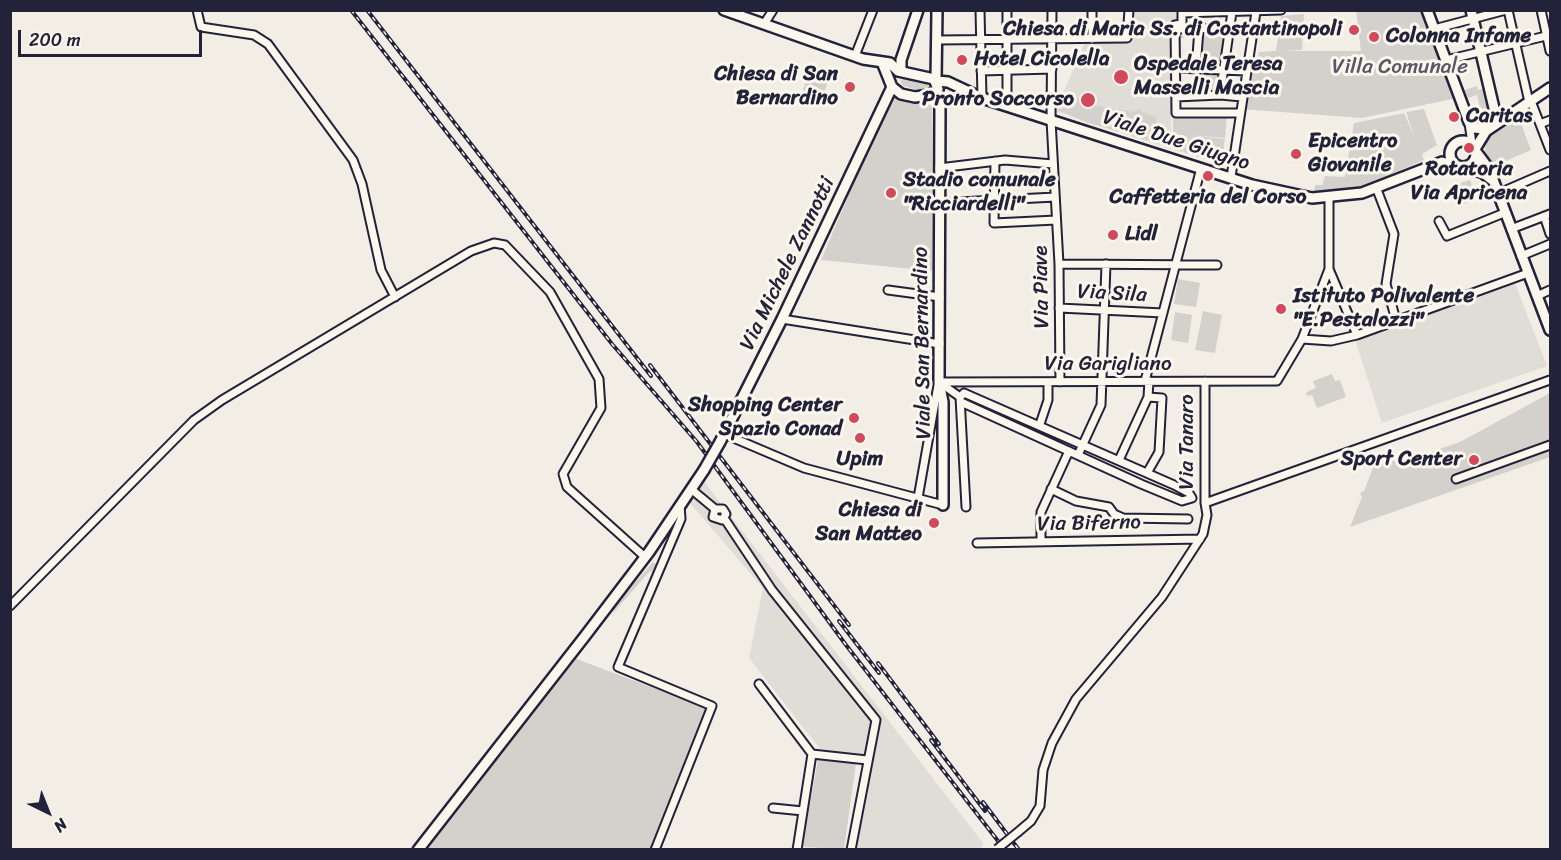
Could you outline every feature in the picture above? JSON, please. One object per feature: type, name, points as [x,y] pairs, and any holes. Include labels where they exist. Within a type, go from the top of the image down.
[{"type":"main road","points":[[724,10],[855,56],[890,63],[900,71],[935,87]]},
{"type":"main road","points":[[900,71],[901,60],[918,10]]},
{"type":"main road","points":[[935,87],[937,10]]},
{"type":"main road","points":[[1427,10],[1469,123],[1474,128],[1484,129]]},
{"type":"main road","points":[[1472,15],[1497,121]]},
{"type":"main road","points":[[882,62],[891,84],[901,94],[915,97],[935,87]]},
{"type":"main road","name":"Via Michele Zannotti","points":[[418,849],[645,557],[704,470],[783,319],[886,101],[891,84],[900,71]]},
{"type":"main road","name":"Viale Due Giugno","points":[[935,87],[948,82],[982,98],[1252,185],[1312,198],[1362,193],[1443,162],[1462,167],[1473,164],[1472,144],[1484,129],[1511,114]]},
{"type":"main road","name":"Viale San Bernardino","points":[[935,87],[939,108],[939,382],[943,402],[943,505]]},
{"type":"main road","name":"Viale Due Giugno","points":[[1408,175],[1454,145],[1472,144],[1511,114],[1551,88]]},
{"type":"main road","points":[[886,101],[901,94]]},
{"type":"main road","points":[[1472,144],[1489,169],[1504,213],[1551,330]]},
{"type":"main road","points":[[1454,145],[1450,157],[1462,167],[1484,173],[1492,180]]},
{"type":"street","points":[[197,10],[201,27],[254,35],[268,44],[353,160],[362,184],[381,270],[395,297]]},
{"type":"street","points":[[764,24],[773,10]]},
{"type":"street","points":[[855,56],[873,10]]},
{"type":"street","points":[[980,10],[982,98]]},
{"type":"street","points":[[1007,10],[1007,106]]},
{"type":"street","name":"Via Piave","points":[[1052,10],[1051,120],[1059,264],[1060,382]]},
{"type":"street","points":[[1092,10],[1092,39]]},
{"type":"street","points":[[938,40],[1128,38],[1129,10]]},
{"type":"street","points":[[1240,113],[1176,113],[1175,25],[1182,24],[1182,13],[1281,10]]},
{"type":"street","points":[[1434,30],[1472,15],[1507,10],[1530,102],[1550,147]]},
{"type":"street","points":[[1541,10],[1551,51]]},
{"type":"street","points":[[1220,95],[1233,12]]},
{"type":"street","points":[[1231,177],[1246,71],[1260,12]]},
{"type":"street","points":[[1176,29],[1231,28]]},
{"type":"street","points":[[1196,69],[1199,29]]},
{"type":"street","points":[[1446,60],[1548,36]]},
{"type":"street","points":[[1176,68],[1246,71]]},
{"type":"street","points":[[981,71],[1052,69]]},
{"type":"street","points":[[1176,97],[1220,95],[1242,97]]},
{"type":"street","points":[[1540,124],[1551,120]]},
{"type":"street","points":[[1469,123],[1472,144]]},
{"type":"street","points":[[939,168],[995,161],[1053,164]]},
{"type":"street","points":[[995,161],[994,223],[1056,220]]},
{"type":"street","points":[[1119,460],[1148,397],[1147,381],[1162,313],[1201,168]]},
{"type":"street","points":[[1497,194],[1551,171]]},
{"type":"street","points":[[1376,187],[1394,234],[1386,284],[1394,313]]},
{"type":"street","points":[[1329,196],[1329,269],[1302,339],[1331,341],[1357,336],[1528,273]]},
{"type":"street","points":[[939,203],[1055,197]]},
{"type":"street","points":[[1439,221],[1447,236],[1504,213]]},
{"type":"street","points":[[1511,229],[1547,215],[1551,234]]},
{"type":"street","points":[[10,606],[194,420],[222,400],[483,246],[505,244],[550,292],[599,379],[602,389],[601,408],[597,417],[563,474],[567,487],[645,557]]},
{"type":"street","points":[[1521,256],[1551,244]]},
{"type":"street","points":[[1059,264],[1217,266]]},
{"type":"street","points":[[1078,455],[1101,405],[1106,264]]},
{"type":"street","points":[[1329,269],[1357,336]]},
{"type":"street","points":[[888,290],[940,297]]},
{"type":"street","points":[[1537,296],[1551,290]]},
{"type":"street","name":"Via Sila","points":[[1059,308],[1162,313]]},
{"type":"street","points":[[783,319],[940,344]]},
{"type":"street","name":"Via Garigliano","points":[[939,382],[1277,381],[1302,339]]},
{"type":"street","points":[[918,498],[939,382],[960,399],[1069,451],[1182,501],[1192,498],[1205,503],[1551,380]]},
{"type":"street","name":"Via Tanaro","points":[[1200,539],[1207,515],[1205,503],[1205,381]]},
{"type":"street","points":[[1040,424],[1048,400],[1048,382]]},
{"type":"street","points":[[966,507],[960,399],[964,393],[1119,460],[1190,493],[1192,498]]},
{"type":"street","points":[[1147,473],[1159,452],[1162,398],[1148,397]]},
{"type":"street","points":[[722,438],[804,468],[943,505]]},
{"type":"street","points":[[1456,479],[1551,445]]},
{"type":"street","points":[[1041,542],[1041,512],[1069,451]]},
{"type":"street","points":[[691,489],[715,509],[712,515],[714,519],[720,521],[724,518],[772,590],[876,720],[851,849]]},
{"type":"street","points":[[1051,489],[1076,501],[1109,507],[1114,514],[1123,518],[1188,519]]},
{"type":"street","points":[[655,849],[712,705],[618,667],[681,519],[680,505]]},
{"type":"street","points":[[997,849],[1031,821],[1040,806],[1043,770],[1052,743],[1076,699],[1162,597],[1200,539]]},
{"type":"street","name":"Via Biferno","points":[[977,543],[1200,539]]},
{"type":"street","points":[[759,684],[813,754],[867,760]]},
{"type":"street","points":[[797,849],[813,754]]},
{"type":"street","points":[[773,808],[803,811]]},
{"type":"shaded area","name":"Ospedale Teresa Masselli Mascia","points":[[1131,11],[1178,11],[1179,22],[1172,23],[1171,149],[1055,111],[1085,43],[1130,43]]},
{"type":"shaded area","points":[[1515,283],[1547,366],[1382,423],[1355,340]]},
{"type":"shaded area","points":[[702,479],[983,843],[981,849],[850,849],[865,757],[820,749],[749,658],[763,588],[690,503]]},
{"type":"green space","name":"Villa Comunale","points":[[1356,10],[1423,11],[1457,98],[1362,118],[1241,109],[1247,70],[1255,71],[1259,52],[1276,51],[1281,16],[1304,14],[1302,50],[1281,51],[1361,51]]},
{"type":"green space","points":[[1179,31],[1225,33],[1218,90],[1203,89],[1204,71],[1179,70],[1178,62],[1193,62],[1194,38],[1179,38]]},
{"type":"green space","points":[[810,68],[830,74],[823,98],[802,93]]},
{"type":"green space","points":[[905,77],[928,83],[929,90],[925,92],[903,86],[900,81]]},
{"type":"green space","points":[[1477,86],[1478,90],[1485,88],[1490,114],[1488,121],[1483,124],[1477,124],[1472,117],[1481,113],[1477,95],[1468,98],[1465,90]]},
{"type":"green space","points":[[1067,92],[1087,104],[1133,112],[1141,109],[1142,112],[1156,117],[1157,143],[1085,122],[1058,110]]},
{"type":"green space","name":"Stadio comunale \"Ricciardelli\"","points":[[894,98],[927,101],[932,107],[933,271],[821,260],[889,101]]},
{"type":"green space","points":[[1424,109],[1437,145],[1422,154],[1424,160],[1358,188],[1314,192],[1315,185],[1322,185],[1325,176],[1345,177],[1354,123],[1404,113],[1415,138],[1406,112]]},
{"type":"green space","points":[[1227,115],[1225,138],[1190,135],[1225,139],[1221,164],[1183,152],[1184,148],[1182,152],[1173,149],[1173,116]]},
{"type":"green space","points":[[1519,118],[1531,150],[1492,167],[1485,153],[1486,139]]},
{"type":"green space","points":[[1470,180],[1477,199],[1463,204],[1455,185]]},
{"type":"green space","points":[[1178,279],[1200,283],[1196,307],[1174,304]]},
{"type":"green space","points":[[1203,311],[1222,315],[1215,353],[1195,350]]},
{"type":"green space","points":[[1175,312],[1192,315],[1188,343],[1171,340]]},
{"type":"green space","points":[[1332,374],[1335,381],[1340,380],[1346,397],[1317,408],[1312,395],[1307,396],[1306,392],[1316,388],[1313,381]]},
{"type":"green space","name":"Sport Center","points":[[1550,393],[1550,457],[1350,527],[1362,497],[1360,493],[1364,491],[1379,452],[1398,463],[1460,442]]},
{"type":"green space","points":[[653,562],[658,565],[655,573],[650,571],[614,612],[611,610]]},
{"type":"green space","points":[[574,658],[707,708],[651,849],[426,850]]},
{"type":"green space","points":[[818,760],[856,763],[844,849],[802,847]]},
{"type":"railway","points":[[351,10],[612,344],[697,442],[846,645],[1005,850]]},
{"type":"railway","points":[[367,10],[651,376]]},
{"type":"railway","points":[[650,365],[849,625]]},
{"type":"railway","points":[[839,621],[879,673]]},
{"type":"railway","points":[[878,663],[939,744]]},
{"type":"railway","points":[[931,740],[985,811]]},
{"type":"railway","points":[[983,802],[1019,850]]},
{"type":"place","name":"Chiesa di Maria Ss. di Costantinopoli","points":[[1354,30]]},
{"type":"place","name":"Colonna Infame","points":[[1374,37]]},
{"type":"place","name":"Hotel Cicolella","points":[[962,60]]},
{"type":"place","name":"Ospedale Teresa Masselli Mascia","points":[[1121,77]]},
{"type":"place","name":"Chiesa di San Bernardino","points":[[850,87]]},
{"type":"place","name":"Pronto Soccorso","points":[[1088,100]]},
{"type":"place","name":"Caritas","points":[[1454,117]]},
{"type":"place","name":"Rotatoria Via Apricena","points":[[1469,148]]},
{"type":"place","name":"Epicentro Giovanile","points":[[1296,154]]},
{"type":"place","name":"Caffetteria del Corso","points":[[1208,176]]},
{"type":"place","name":"Stadio comunale \"Ricciardelli\"","points":[[891,193]]},
{"type":"place","name":"Lidl","points":[[1113,235]]},
{"type":"place","name":"Istituto Polivalente \"E.Pestalozzi\"","points":[[1281,309]]},
{"type":"place","name":"Shopping Center Spazio Conad","points":[[854,418]]},
{"type":"place","name":"Upim","points":[[860,438]]},
{"type":"place","name":"Sport Center","points":[[1474,460]]},
{"type":"place","name":"Chiesa di San Matteo","points":[[934,523]]}]
